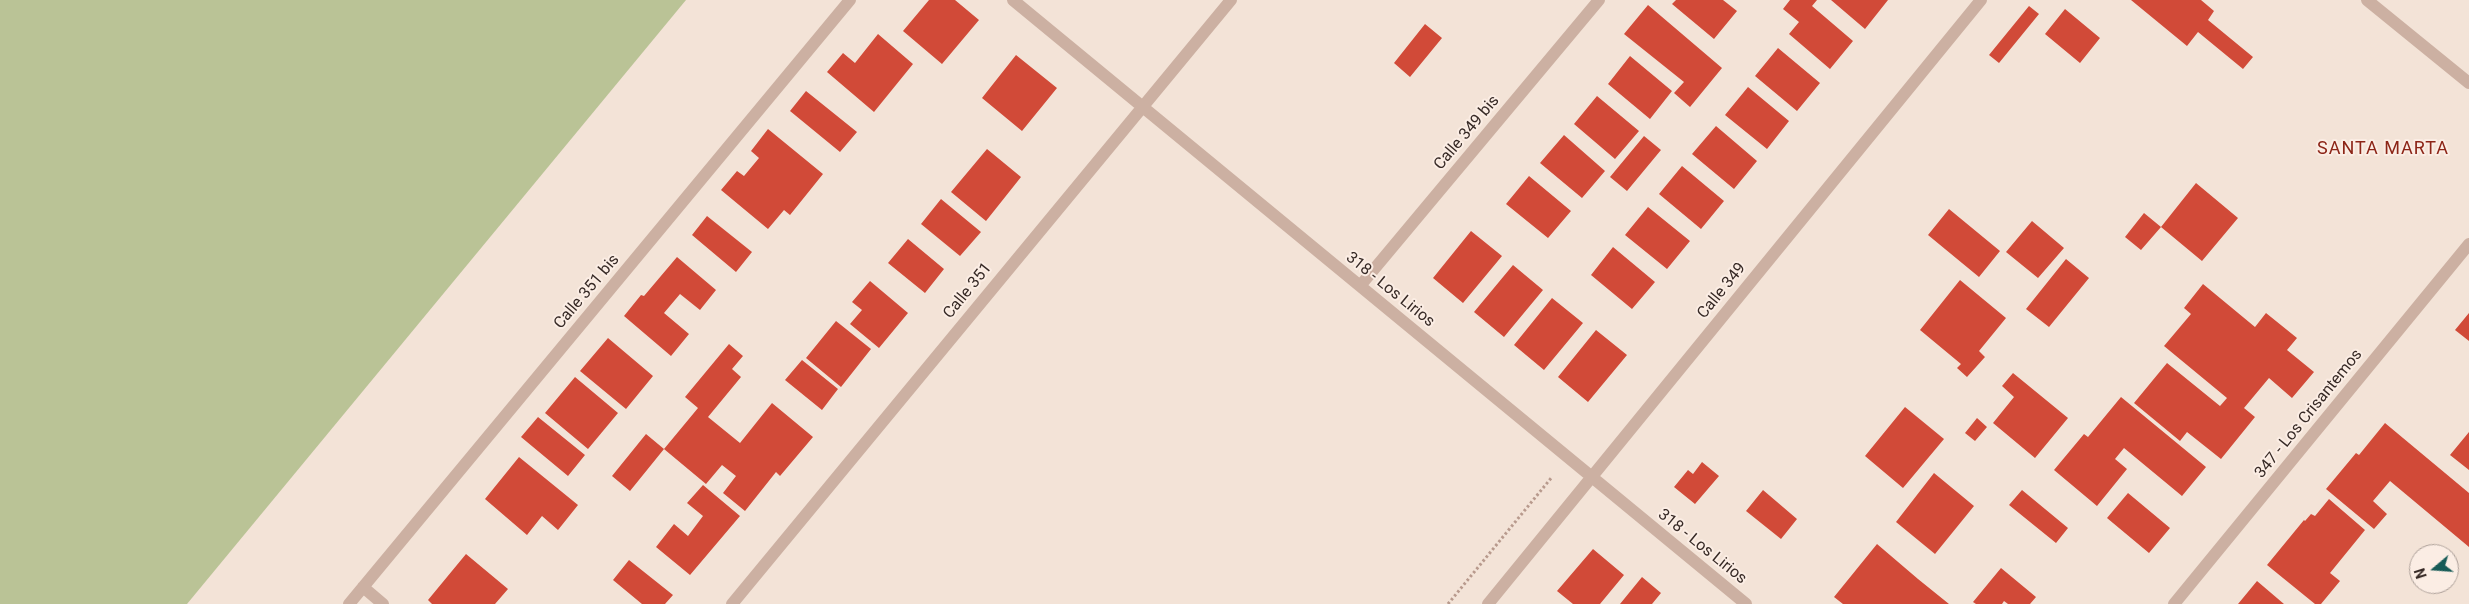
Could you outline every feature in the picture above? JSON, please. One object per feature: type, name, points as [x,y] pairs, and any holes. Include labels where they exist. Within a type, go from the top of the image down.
[{"type":"street","name":"Calle 351 bis","points":[[348,604],[850,0]]},
{"type":"street","name":"318 - Los Lirios","points":[[1013,0],[1746,604]]},
{"type":"street","name":"Calle 351","points":[[732,604],[1141,106],[1231,0]]},
{"type":"street","name":"Calle 349 bis","points":[[1360,286],[1599,0]]},
{"type":"street","name":"Calle 349","points":[[1488,604],[1981,0]]},
{"type":"street","points":[[2367,0],[2469,83]]},
{"type":"street","name":"347 - Los Crisantemos","points":[[2174,604],[2469,244]]},
{"type":"street","points":[[363,587],[383,604]]},
{"type":"path","points":[[1448,604],[1568,458]]},
{"type":"green space","points":[[0,0],[686,0],[187,604],[0,604]]},
{"type":"building","points":[[929,0],[955,0],[979,20],[942,64],[903,31]]},
{"type":"building","points":[[1676,0],[1723,0],[1737,11],[1714,39],[1672,4]]},
{"type":"building","points":[[1790,0],[1817,0],[1812,6],[1853,41],[1830,69],[1789,34],[1799,22],[1783,9]]},
{"type":"building","points":[[1831,0],[1888,0],[1865,29]]},
{"type":"building","points":[[2131,0],[2201,0],[2214,11],[2208,20],[2253,57],[2243,69],[2198,32],[2187,46]]},
{"type":"building","points":[[1648,5],[1722,68],[1690,107],[1674,93],[1684,82],[1624,34]]},
{"type":"building","points":[[2029,6],[2039,14],[1999,63],[1989,55]]},
{"type":"building","points":[[2065,9],[2100,38],[2080,63],[2045,34]]},
{"type":"building","points":[[1425,24],[1442,38],[1410,77],[1394,63]]},
{"type":"building","points":[[878,34],[913,64],[874,112],[827,72],[843,53],[855,63]]},
{"type":"building","points":[[1778,48],[1820,83],[1797,111],[1755,76]]},
{"type":"building","points":[[1016,55],[1057,88],[1022,131],[982,98]]},
{"type":"building","points":[[1630,56],[1672,91],[1650,119],[1608,84]]},
{"type":"building","points":[[1748,87],[1789,121],[1767,149],[1725,115]]},
{"type":"building","points":[[806,91],[857,132],[840,152],[790,111]]},
{"type":"building","points":[[1597,96],[1639,131],[1615,159],[1574,124]]},
{"type":"building","points":[[1716,126],[1757,161],[1734,189],[1692,154]]},
{"type":"building","points":[[768,129],[823,174],[790,215],[784,210],[768,229],[721,190],[737,171],[744,176],[759,158],[751,151]]},
{"type":"building","points":[[1564,135],[1605,171],[1582,198],[1540,163]]},
{"type":"building","points":[[1644,136],[1661,150],[1627,191],[1610,177]]},
{"type":"building","points":[[987,149],[1021,177],[986,221],[951,192]]},
{"type":"building","points":[[1682,166],[1724,201],[1701,229],[1659,194]]},
{"type":"building","points":[[1529,176],[1571,211],[1548,238],[1506,204]]},
{"type":"building","points":[[2196,183],[2238,218],[2202,261],[2161,227]]},
{"type":"building","points":[[941,199],[981,232],[960,256],[921,224]]},
{"type":"building","points":[[1648,207],[1690,241],[1667,269],[1625,235]]},
{"type":"building","points":[[1949,209],[2000,251],[1979,277],[1928,235]]},
{"type":"building","points":[[2144,213],[2161,227],[2141,250],[2125,237]]},
{"type":"building","points":[[707,216],[752,252],[736,272],[692,235]]},
{"type":"building","points":[[2032,221],[2064,248],[2038,278],[2006,252]]},
{"type":"building","points":[[1471,231],[1502,256],[1463,303],[1433,278]]},
{"type":"building","points":[[908,239],[944,269],[925,293],[888,263]]},
{"type":"building","points":[[1613,247],[1655,282],[1632,309],[1591,275]]},
{"type":"building","points":[[677,257],[716,290],[700,310],[680,294],[664,313],[689,334],[671,356],[624,316],[641,295],[644,296]]},
{"type":"building","points":[[2066,259],[2089,278],[2049,327],[2026,309]]},
{"type":"building","points":[[1513,265],[1543,290],[1504,337],[1474,312]]},
{"type":"building","points":[[1960,280],[2006,318],[1979,351],[1985,357],[1967,377],[1957,368],[1961,364],[1920,330]]},
{"type":"building","points":[[870,281],[908,313],[879,348],[850,324],[862,310],[852,302]]},
{"type":"building","points":[[2203,284],[2255,327],[2266,313],[2297,338],[2287,350],[2314,372],[2292,398],[2269,378],[2244,408],[2255,417],[2221,459],[2187,432],[2180,441],[2134,403],[2167,363],[2220,406],[2227,398],[2164,346],[2191,314],[2184,308]]},
{"type":"building","points":[[1552,298],[1583,323],[1544,370],[1514,345]]},
{"type":"building","points":[[2469,313],[2469,341],[2455,330]]},
{"type":"building","points":[[836,321],[871,349],[841,387],[806,358]]},
{"type":"building","points":[[1596,330],[1627,355],[1588,402],[1558,377]]},
{"type":"building","points":[[608,338],[653,376],[626,409],[580,371]]},
{"type":"building","points":[[729,344],[743,356],[732,369],[741,377],[708,417],[740,443],[772,403],[813,437],[780,476],[776,472],[745,511],[723,493],[736,476],[722,465],[706,484],[664,449],[698,408],[685,397]]},
{"type":"building","points":[[802,360],[838,389],[822,410],[785,380]]},
{"type":"building","points":[[2013,373],[2068,418],[2035,458],[1993,423],[2014,397],[2002,386]]},
{"type":"building","points":[[575,377],[618,413],[588,449],[545,413]]},
{"type":"building","points":[[2121,397],[2206,467],[2182,496],[2124,448],[2115,459],[2127,469],[2097,506],[2054,470],[2084,434],[2088,437]]},
{"type":"building","points":[[1905,407],[1944,439],[1903,488],[1865,456]]},
{"type":"building","points":[[538,417],[585,455],[568,476],[521,437]]},
{"type":"building","points":[[1977,418],[1987,427],[1975,441],[1965,433]]},
{"type":"building","points":[[2385,423],[2469,493],[2469,547],[2390,481],[2373,501],[2387,514],[2374,529],[2326,489],[2356,453],[2359,455]]},
{"type":"building","points":[[2469,432],[2469,470],[2450,455]]},
{"type":"building","points":[[646,434],[664,449],[630,491],[612,476]]},
{"type":"building","points":[[519,457],[578,505],[558,530],[542,516],[527,535],[485,499]]},
{"type":"building","points":[[1702,462],[1719,476],[1695,504],[1674,487],[1688,470],[1693,474]]},
{"type":"building","points":[[1934,473],[1974,506],[1935,554],[1896,522]]},
{"type":"building","points":[[703,485],[740,516],[690,575],[656,547],[674,524],[688,536],[703,516],[687,503]]},
{"type":"building","points":[[1763,490],[1797,519],[1781,539],[1746,511]]},
{"type":"building","points":[[2022,490],[2068,528],[2056,543],[2009,505]]},
{"type":"building","points":[[2128,493],[2170,528],[2149,553],[2107,518]]},
{"type":"building","points":[[2329,499],[2365,530],[2330,573],[2340,581],[2321,604],[2315,604],[2267,565],[2304,520],[2311,514],[2315,516]]},
{"type":"building","points":[[1877,544],[1949,604],[1843,604],[1834,597]]},
{"type":"building","points":[[1593,549],[1624,575],[1600,604],[1573,604],[1557,591]]},
{"type":"building","points":[[466,554],[508,589],[495,604],[432,604],[428,600]]},
{"type":"building","points":[[629,560],[673,595],[665,604],[642,604],[613,580]]},
{"type":"building","points":[[2001,568],[2036,597],[2030,604],[2008,604],[2004,601],[2002,604],[1976,604],[1973,602]]},
{"type":"building","points":[[1642,577],[1661,593],[1652,604],[1620,604]]},
{"type":"building","points":[[2257,581],[2284,604],[2238,604]]},
{"type":"district","name":"SANTA MARTA","points":[[2383,149]]}]
